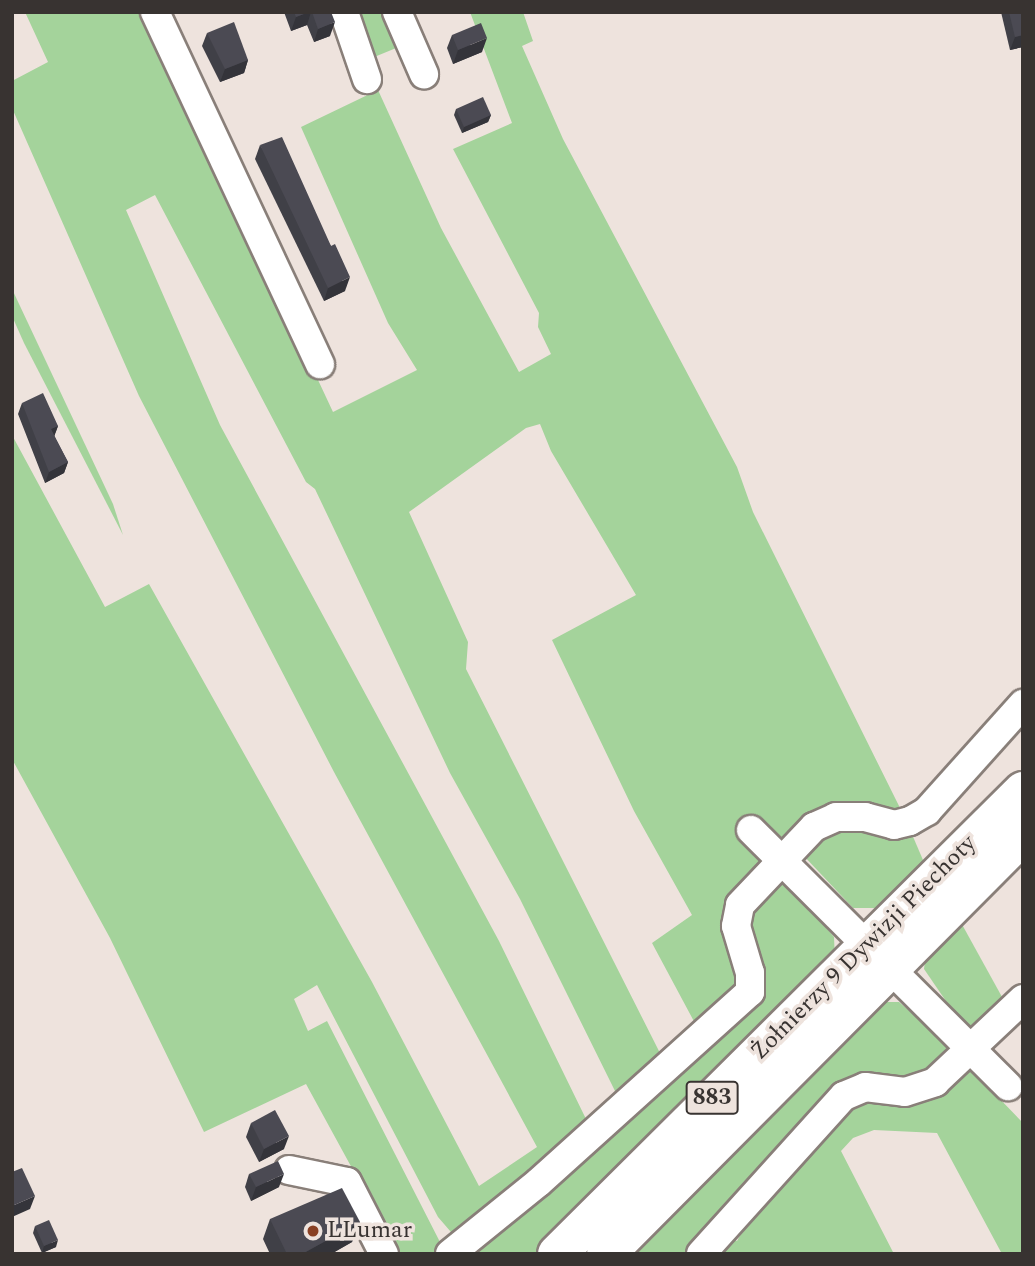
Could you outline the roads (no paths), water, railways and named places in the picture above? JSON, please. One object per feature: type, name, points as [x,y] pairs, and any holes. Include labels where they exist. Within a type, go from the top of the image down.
[{"type":"highway","name":"Żołnierzy 9 Dywizji Piechoty","points":[[606,1254],[879,955],[1023,791]]},
{"type":"highway","name":"Żołnierzy 9 Dywizji Piechoty","points":[[557,1254],[879,955],[962,895],[1023,835]]},
{"type":"street","points":[[155,12],[320,365]]},
{"type":"street","points":[[344,12],[367,79]]},
{"type":"street","points":[[397,12],[424,74]]},
{"type":"street","points":[[450,1254],[539,1182],[750,992],[750,973],[736,926],[740,905],[814,827],[836,817],[865,817],[894,825],[927,811],[1023,704]]},
{"type":"street","points":[[751,830],[1008,1086]]},
{"type":"street","points":[[701,1254],[844,1096],[864,1087],[919,1089],[935,1082],[1023,999]]},
{"type":"street","points":[[289,1170],[347,1182],[384,1254]]},
{"type":"place","name":"LLumar","points":[[313,1231]]}]
